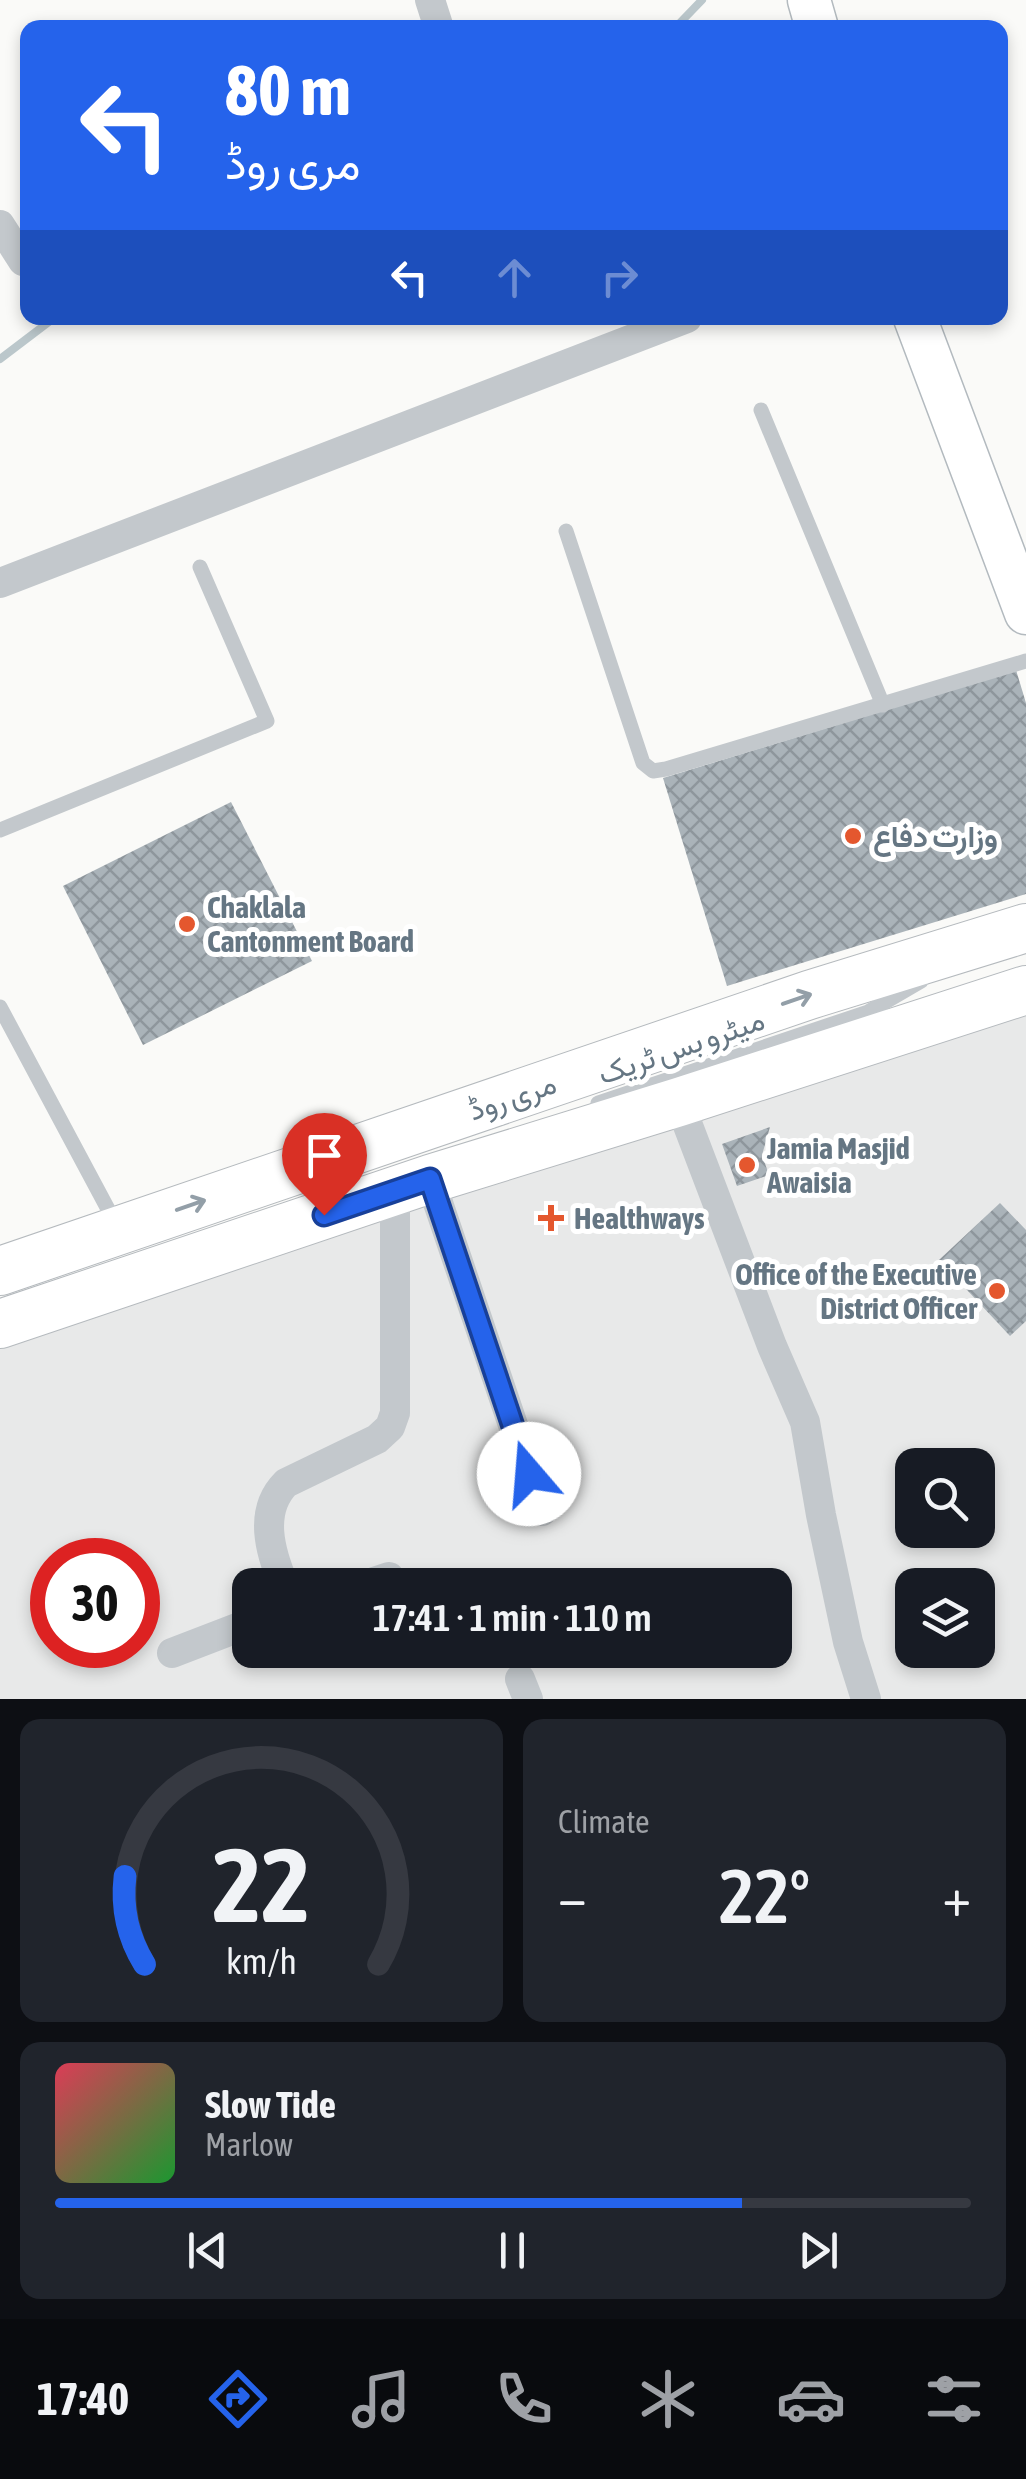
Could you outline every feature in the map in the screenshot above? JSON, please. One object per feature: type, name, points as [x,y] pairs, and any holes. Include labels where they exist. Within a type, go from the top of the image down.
[{"type":"main road","name":"مری روڈ","points":[[0,1271],[809,995],[1026,928]]},
{"type":"main road","name":"مری روڈ","points":[[0,1324],[1026,986]]},
{"type":"street","points":[[0,224],[20,256]]},
{"type":"street","points":[[0,583],[670,325]]},
{"type":"street","points":[[918,325],[1026,613]]},
{"type":"street","points":[[678,1102],[805,1422],[848,1642],[866,1699]]},
{"type":"street","points":[[413,1185],[542,1511]]},
{"type":"street","points":[[279,1568],[270,1541],[270,1508],[275,1493],[286,1483],[377,1439],[390,1427],[395,1413],[413,1185]]},
{"type":"street","points":[[172,1653],[232,1630]]},
{"type":"lane","points":[[761,410],[883,705]]},
{"type":"lane","points":[[566,530],[643,763],[653,771],[1026,661]]},
{"type":"lane","points":[[0,830],[267,721],[200,567]]},
{"type":"lane","name":"میٹرو بس ٹریک","points":[[585,1107],[868,1012],[961,958],[1026,937]]},
{"type":"lane","name":"میٹرو بس ٹریک","points":[[868,1012],[970,1000],[1026,986]]},
{"type":"lane","points":[[0,1008],[118,1230]]},
{"type":"shaded area","points":[[1026,1010],[1026,1699],[0,1699],[0,1330]]},
{"type":"building","name":"وزارت دفاع","points":[[1016,670],[1026,703],[1026,894],[727,986],[663,778]]},
{"type":"building","name":"Chaklala Cantonment Board","points":[[231,802],[312,961],[143,1045],[63,886]]},
{"type":"building","name":"Jamia Masjid Awaisia","points":[[770,1127],[762,1155],[769,1175],[737,1186],[722,1144]]},
{"type":"building","name":"Office of the Executive District Officer","points":[[1000,1203],[1026,1230],[1026,1321],[1010,1336],[939,1260]]},
{"type":"waterway","points":[[683,20],[702,0]]},
{"type":"waterway","points":[[0,359],[45,325]]},
{"type":"place","name":"وزارت دفاع","points":[[853,836]]},
{"type":"place","name":"Chaklala Cantonment Board","points":[[187,924]]},
{"type":"place","name":"Jamia Masjid Awaisia","points":[[747,1165]]},
{"type":"place","name":"Healthways","points":[[551,1218]]},
{"type":"place","name":"Office of the Executive District Officer","points":[[997,1291]]},
{"type":"route","points":[[324,1215],[430,1179],[529,1474]]}]
